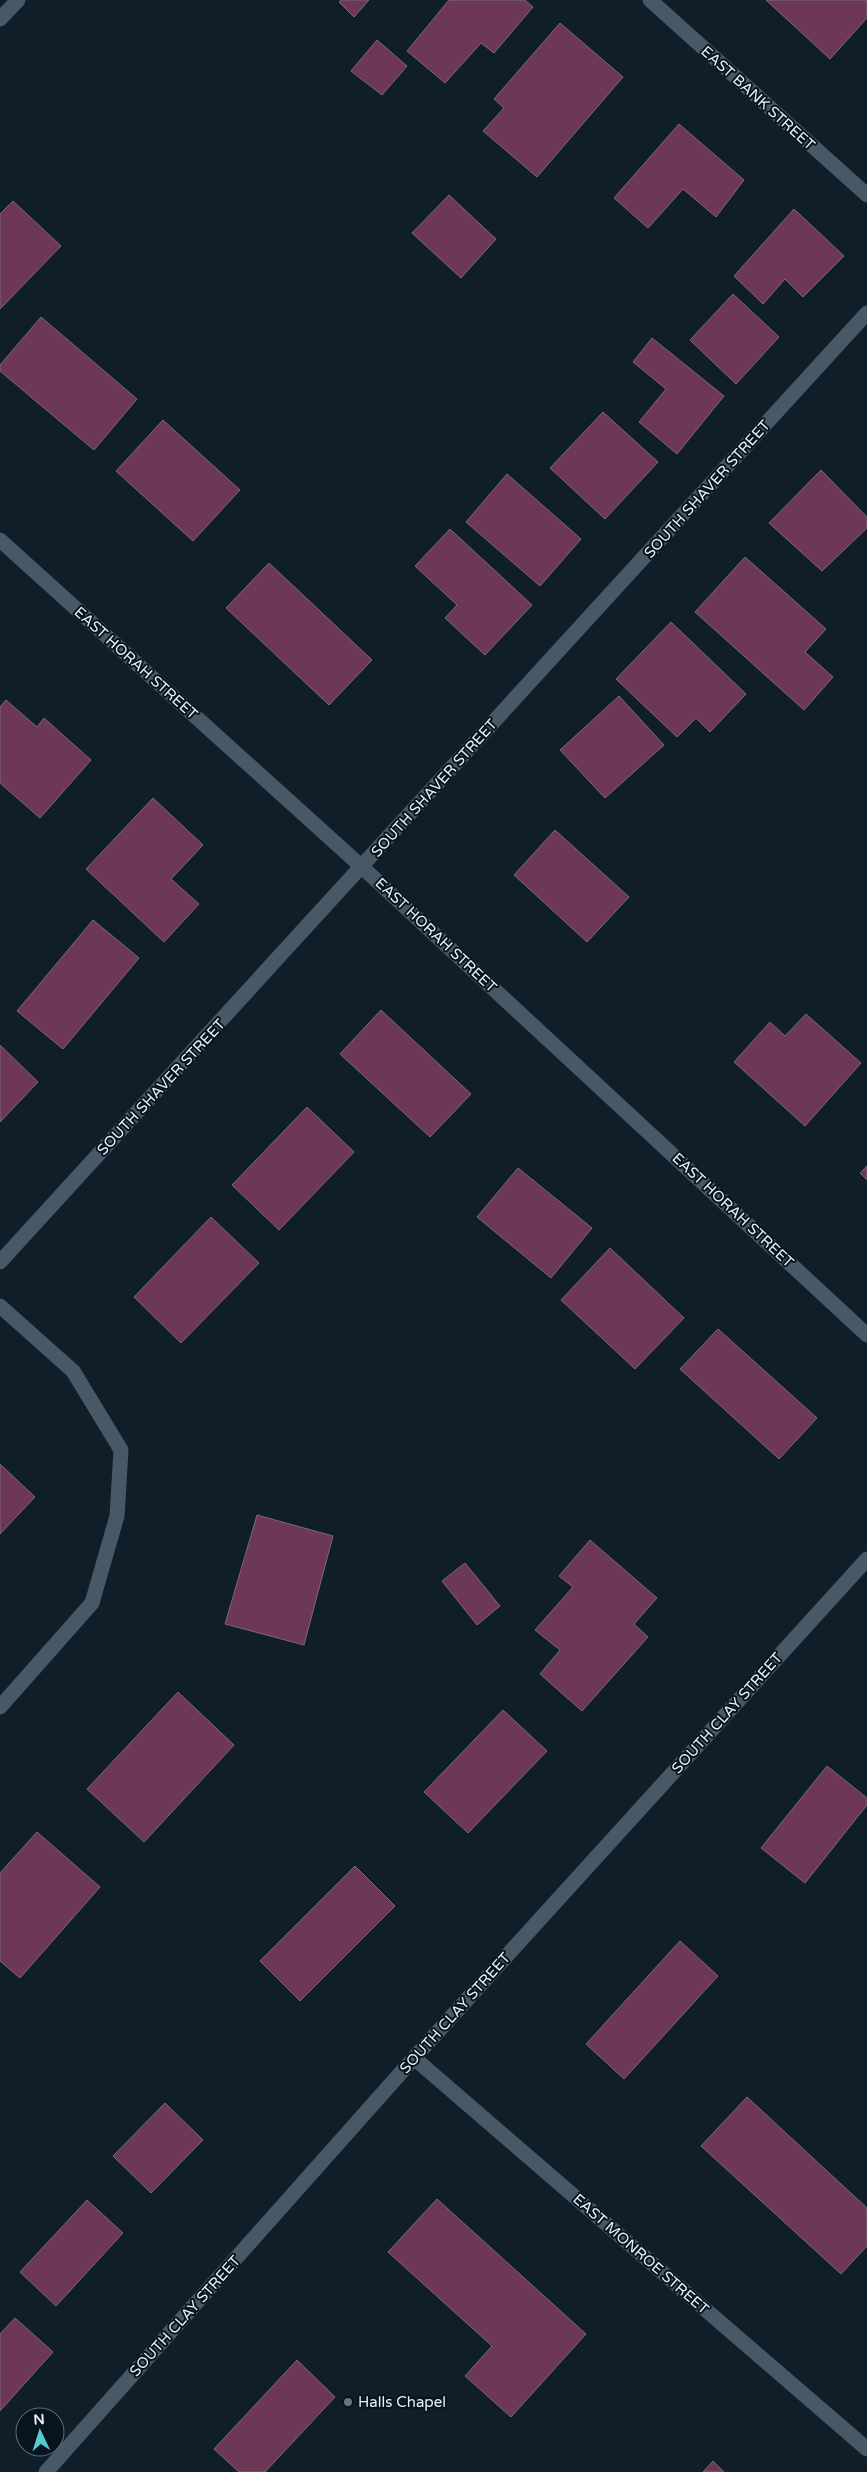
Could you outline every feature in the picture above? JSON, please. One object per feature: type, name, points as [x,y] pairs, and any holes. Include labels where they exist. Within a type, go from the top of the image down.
[{"type":"street","points":[[0,19],[18,0]]},
{"type":"street","name":"EAST BANK STREET","points":[[650,0],[867,195]]},
{"type":"street","name":"SOUTH SHAVER STREET","points":[[0,1262],[867,313]]},
{"type":"street","name":"EAST HORAH STREET","points":[[0,540],[362,867],[867,1335]]},
{"type":"street","points":[[0,1306],[73,1371],[120,1450],[117,1516],[92,1603],[0,1707]]},
{"type":"street","name":"SOUTH CLAY STREET","points":[[46,2472],[414,2058],[867,1559]]},
{"type":"street","name":"EAST MONROE STREET","points":[[414,2058],[867,2449]]},
{"type":"building","points":[[341,0],[369,0],[354,17],[339,2]]},
{"type":"building","points":[[449,0],[525,0],[533,7],[494,53],[481,43],[445,83],[407,51]]},
{"type":"building","points":[[766,0],[867,0],[867,18],[830,59]]},
{"type":"building","points":[[560,23],[623,77],[537,177],[483,131],[504,108],[494,99]]},
{"type":"building","points":[[377,40],[407,66],[382,95],[351,71]]},
{"type":"building","points":[[679,124],[744,180],[716,217],[683,189],[648,228],[614,198]]},
{"type":"building","points":[[449,195],[496,239],[461,278],[412,233]]},
{"type":"building","points":[[13,201],[61,246],[0,309],[0,214]]},
{"type":"building","points":[[794,209],[844,256],[803,297],[785,279],[763,304],[734,276]]},
{"type":"building","points":[[733,294],[779,337],[736,384],[690,340]]},
{"type":"building","points":[[41,317],[137,399],[94,450],[0,371],[0,365]]},
{"type":"building","points":[[652,338],[724,396],[677,454],[639,422],[666,389],[633,362]]},
{"type":"building","points":[[603,412],[658,462],[605,519],[550,468]]},
{"type":"building","points":[[163,420],[240,490],[193,541],[116,471]]},
{"type":"building","points":[[821,470],[867,517],[867,528],[822,571],[769,523]]},
{"type":"building","points":[[507,474],[581,539],[540,586],[466,522]]},
{"type":"building","points":[[450,529],[532,605],[485,655],[445,618],[457,605],[415,566]]},
{"type":"building","points":[[745,557],[826,629],[805,652],[833,677],[804,710],[695,612]]},
{"type":"building","points":[[269,563],[372,660],[329,705],[226,608]]},
{"type":"building","points":[[671,622],[746,694],[710,732],[696,718],[677,737],[616,679]]},
{"type":"building","points":[[619,696],[664,745],[605,798],[560,750]]},
{"type":"building","points":[[6,700],[37,727],[44,718],[91,760],[40,818],[0,783],[0,707]]},
{"type":"building","points":[[153,798],[203,845],[171,879],[199,904],[164,942],[86,869]]},
{"type":"building","points":[[555,830],[629,897],[587,942],[514,875]]},
{"type":"building","points":[[93,920],[139,958],[63,1049],[17,1011]]},
{"type":"building","points":[[381,1010],[471,1094],[430,1137],[340,1054]]},
{"type":"building","points":[[806,1014],[861,1063],[805,1126],[734,1062],[770,1022],[785,1036]]},
{"type":"building","points":[[0,1045],[38,1082],[0,1122]]},
{"type":"building","points":[[307,1107],[354,1152],[279,1230],[232,1185]]},
{"type":"building","points":[[867,1166],[867,1180],[860,1173]]},
{"type":"building","points":[[518,1168],[592,1228],[551,1278],[477,1217]]},
{"type":"building","points":[[211,1217],[259,1263],[181,1343],[134,1297]]},
{"type":"building","points":[[610,1248],[684,1318],[635,1369],[561,1300]]},
{"type":"building","points":[[718,1329],[817,1418],[779,1459],[680,1369]]},
{"type":"building","points":[[0,1464],[35,1497],[0,1534]]},
{"type":"building","points":[[257,1515],[333,1536],[304,1645],[225,1624]]},
{"type":"building","points":[[590,1540],[657,1598],[634,1624],[648,1637],[582,1711],[540,1674],[560,1650],[535,1630],[573,1587],[559,1576]]},
{"type":"building","points":[[465,1563],[500,1606],[477,1625],[442,1581]]},
{"type":"building","points":[[178,1692],[234,1745],[144,1842],[87,1789]]},
{"type":"building","points":[[503,1710],[547,1751],[468,1833],[424,1792]]},
{"type":"building","points":[[827,1766],[867,1798],[867,1805],[805,1883],[761,1848]]},
{"type":"building","points":[[37,1832],[100,1887],[20,1978],[0,1961],[0,1873]]},
{"type":"building","points":[[355,1866],[395,1906],[300,2001],[260,1961]]},
{"type":"building","points":[[680,1941],[718,1976],[624,2079],[586,2044]]},
{"type":"building","points":[[747,2097],[867,2208],[867,2246],[841,2274],[701,2146]]},
{"type":"building","points":[[165,2103],[203,2140],[151,2193],[113,2156]]},
{"type":"building","points":[[437,2199],[586,2334],[511,2417],[465,2376],[492,2346],[388,2252]]},
{"type":"building","points":[[87,2200],[123,2233],[56,2306],[20,2272]]},
{"type":"building","points":[[15,2318],[53,2352],[0,2411],[0,2334]]},
{"type":"building","points":[[297,2360],[335,2397],[265,2472],[239,2472],[214,2449]]},
{"type":"building","points":[[713,2461],[724,2472],[703,2472]]},
{"type":"place","name":"Halls Chapel","points":[[348,2402]]}]
